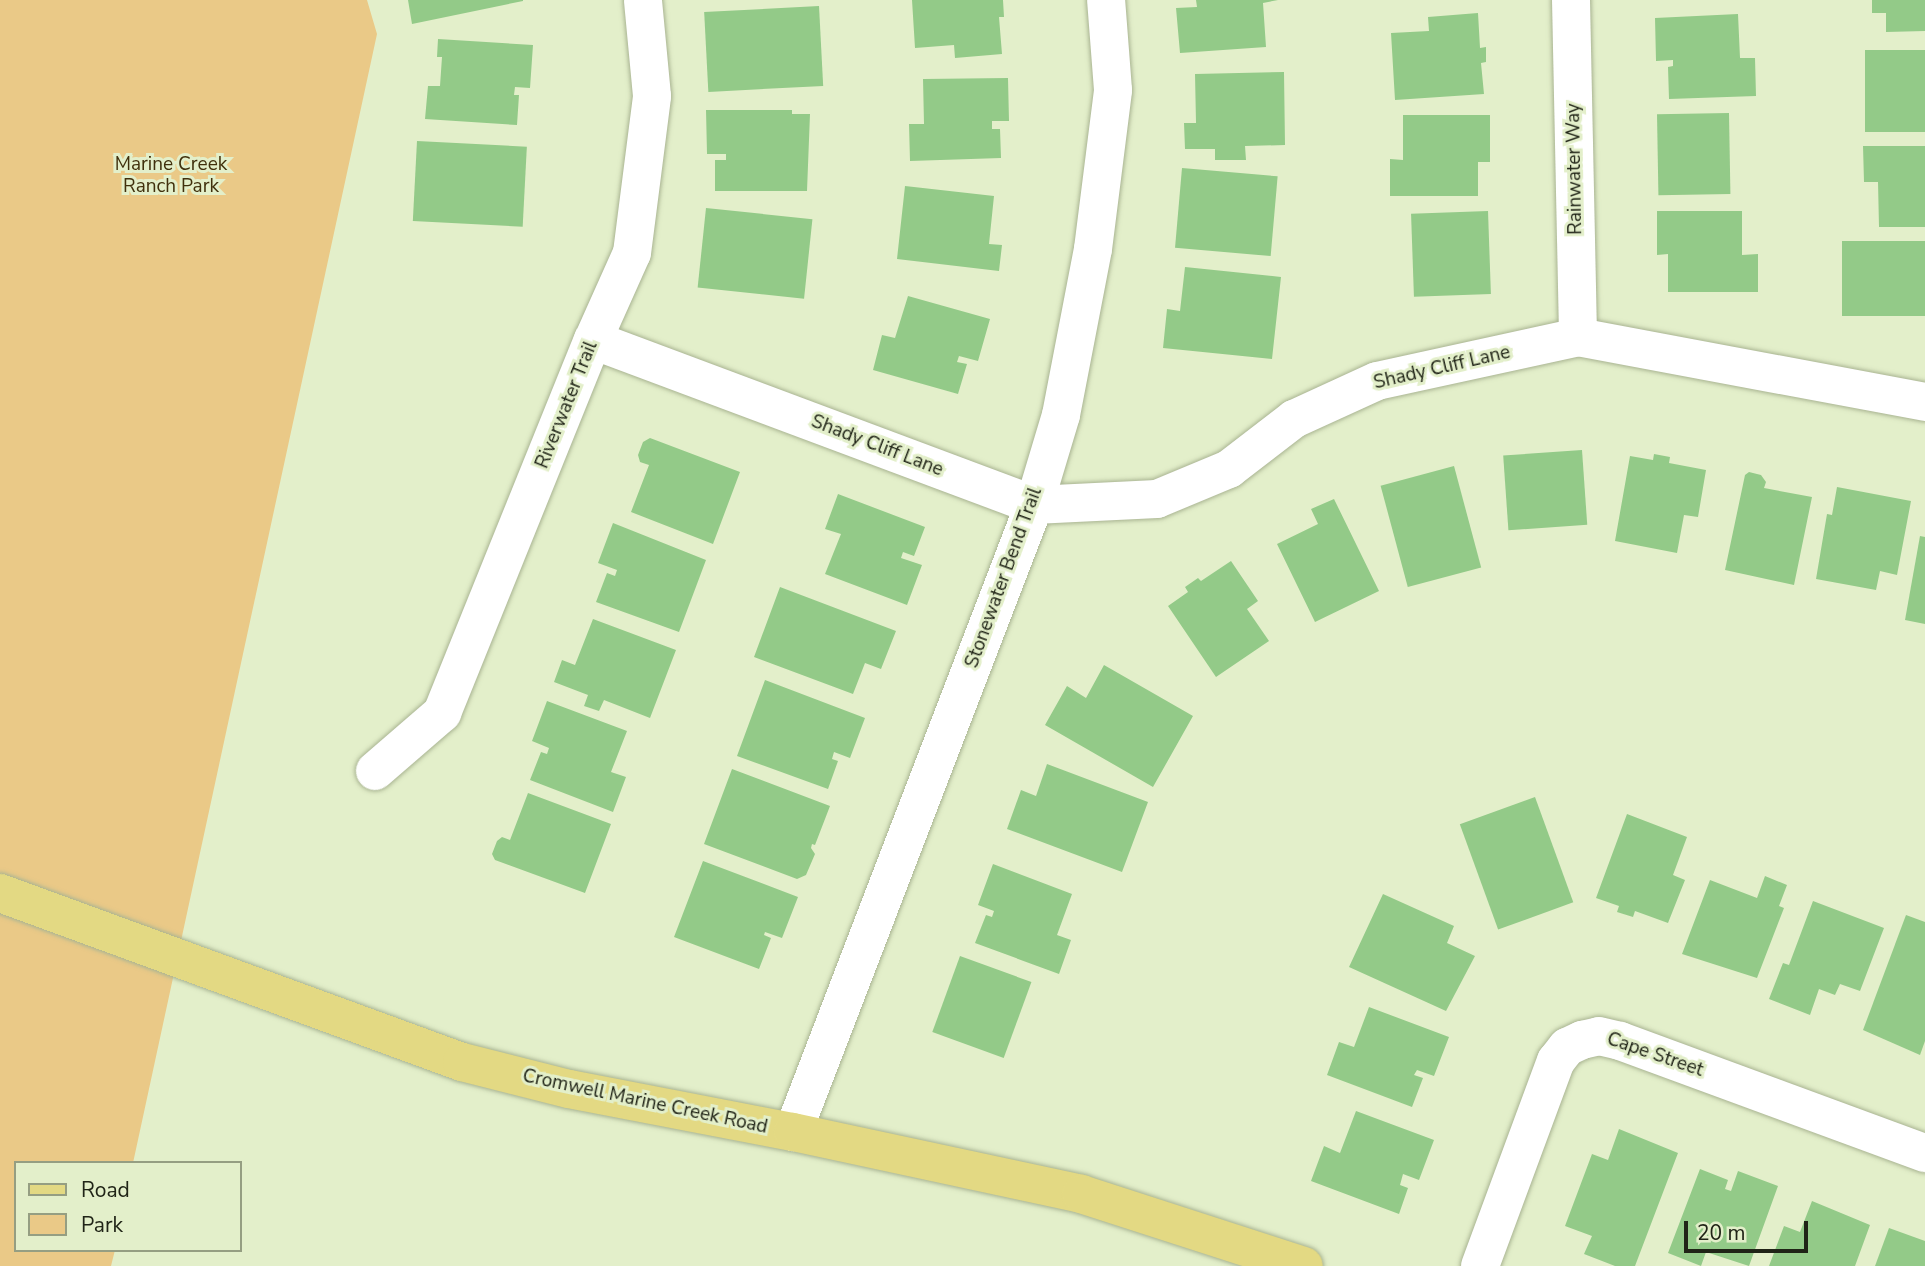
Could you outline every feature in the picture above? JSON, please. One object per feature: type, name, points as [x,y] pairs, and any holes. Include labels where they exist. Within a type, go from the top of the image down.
[{"type":"main road","name":"Cromwell Marine Creek Road","points":[[0,893],[462,1062],[569,1089],[793,1132],[1081,1194],[1304,1266]]},
{"type":"street","name":"Riverwater Trail","points":[[375,771],[442,713],[593,340],[632,253],[652,96],[643,0]]},
{"type":"street","name":"Stonewater Bend Trail","points":[[793,1132],[1034,505],[1061,415],[1093,248],[1113,90],[1105,0]]},
{"type":"street","name":"Rainwater Way","points":[[1571,0],[1578,337]]},
{"type":"street","name":"Shady Cliff Lane","points":[[593,340],[1034,505],[1157,499],[1229,469],[1294,419],[1377,381],[1578,337],[1925,402]]},
{"type":"street","name":"Cape Street","points":[[1480,1266],[1556,1061],[1567,1047],[1582,1040],[1599,1036],[1620,1041],[1925,1153]]},
{"type":"green space","name":"Marine Creek Ranch Park","points":[[0,0],[367,0],[377,34],[133,1161],[14,1161],[14,1252],[114,1252],[111,1266],[0,1266]]},
{"type":"building","points":[[408,0],[523,0],[523,1],[412,24]]},
{"type":"building","points":[[912,0],[1003,0],[1004,17],[999,17],[1002,54],[955,58],[954,45],[915,48]]},
{"type":"building","points":[[1196,0],[1278,0],[1263,3],[1266,47],[1180,53],[1176,8],[1197,7]]},
{"type":"building","points":[[1872,0],[1925,0],[1925,31],[1886,32],[1886,13],[1872,13]]},
{"type":"building","points":[[819,6],[823,86],[708,92],[704,12]]},
{"type":"building","points":[[1478,13],[1480,48],[1486,47],[1486,62],[1481,63],[1484,94],[1395,100],[1391,33],[1429,31],[1428,17]]},
{"type":"building","points":[[1738,14],[1740,58],[1755,58],[1756,96],[1669,99],[1668,67],[1673,66],[1673,60],[1656,61],[1655,18]]},
{"type":"building","points":[[438,39],[533,45],[530,88],[515,87],[514,95],[519,95],[517,125],[425,119],[428,86],[440,86],[442,57],[437,57]]},
{"type":"building","points":[[1865,50],[1925,50],[1925,132],[1865,132]]},
{"type":"building","points":[[1284,72],[1285,145],[1245,146],[1246,160],[1215,160],[1215,149],[1185,149],[1184,123],[1196,123],[1195,74]]},
{"type":"building","points":[[1008,78],[1009,121],[992,121],[992,129],[1000,129],[1001,158],[910,161],[909,124],[924,124],[923,79]]},
{"type":"building","points":[[706,110],[792,110],[792,114],[810,114],[807,191],[715,191],[715,160],[726,160],[726,154],[707,154]]},
{"type":"building","points":[[1729,113],[1730,194],[1658,195],[1657,114]]},
{"type":"building","points":[[1403,115],[1490,115],[1490,162],[1478,162],[1478,196],[1390,196],[1390,159],[1403,160]]},
{"type":"building","points":[[417,141],[527,147],[523,227],[413,221]]},
{"type":"building","points":[[1863,146],[1925,146],[1925,227],[1879,227],[1878,182],[1864,182]]},
{"type":"building","points":[[1182,168],[1278,176],[1271,256],[1175,248]]},
{"type":"building","points":[[905,186],[994,196],[989,244],[1002,245],[999,271],[897,259]]},
{"type":"building","points":[[706,208],[812,219],[804,299],[698,288]]},
{"type":"building","points":[[1488,211],[1491,294],[1414,297],[1411,214]]},
{"type":"building","points":[[1657,211],[1742,211],[1742,255],[1758,254],[1758,292],[1668,292],[1668,254],[1657,255]]},
{"type":"building","points":[[1842,241],[1925,241],[1925,316],[1842,316]]},
{"type":"building","points":[[1185,267],[1281,277],[1272,359],[1163,348],[1167,309],[1180,311]]},
{"type":"building","points":[[908,296],[990,319],[978,361],[959,356],[957,362],[967,364],[958,394],[873,370],[882,335],[895,338]]},
{"type":"building","points":[[650,438],[740,472],[713,544],[631,512],[649,465],[640,462],[638,455],[643,442]]},
{"type":"building","points":[[1582,450],[1587,525],[1508,530],[1503,456]]},
{"type":"building","points":[[1654,454],[1670,457],[1669,463],[1706,470],[1698,517],[1684,515],[1677,553],[1615,541],[1630,456],[1653,460]]},
{"type":"building","points":[[1454,466],[1481,567],[1408,587],[1381,486]]},
{"type":"building","points":[[1749,472],[1761,475],[1766,482],[1764,488],[1812,497],[1794,585],[1725,570],[1745,475]]},
{"type":"building","points":[[1837,487],[1911,501],[1897,575],[1880,571],[1876,590],[1816,579],[1827,514],[1832,515]]},
{"type":"building","points":[[838,494],[925,527],[914,556],[903,552],[901,558],[922,565],[907,605],[825,574],[841,534],[825,529]]},
{"type":"building","points":[[1334,499],[1379,591],[1315,622],[1277,544],[1318,524],[1311,509]]},
{"type":"building","points":[[613,523],[706,560],[679,632],[596,602],[607,573],[615,576],[617,570],[598,563]]},
{"type":"building","points":[[1920,536],[1925,537],[1925,624],[1905,620]]},
{"type":"building","points":[[1231,561],[1258,601],[1247,609],[1269,641],[1216,677],[1168,606],[1188,592],[1185,587],[1198,578],[1201,581]]},
{"type":"building","points":[[780,587],[896,631],[881,669],[865,663],[853,694],[754,657]]},
{"type":"building","points":[[593,619],[676,650],[650,718],[604,700],[599,711],[584,706],[588,695],[554,682],[562,660],[575,665]]},
{"type":"building","points":[[1104,665],[1193,716],[1153,787],[1045,725],[1067,686],[1086,698]]},
{"type":"building","points":[[765,680],[865,718],[850,758],[834,752],[832,759],[838,761],[828,789],[737,756]]},
{"type":"building","points":[[547,701],[627,731],[611,772],[626,777],[613,812],[530,780],[541,752],[547,754],[549,748],[532,741]]},
{"type":"building","points":[[1047,764],[1148,802],[1122,872],[1007,829],[1021,790],[1036,796]]},
{"type":"building","points":[[732,769],[830,806],[815,845],[812,844],[811,848],[815,854],[806,875],[797,879],[704,844]]},
{"type":"building","points":[[528,793],[611,824],[585,893],[495,860],[492,854],[497,841],[502,837],[510,840]]},
{"type":"building","points":[[1535,797],[1573,902],[1498,930],[1460,824]]},
{"type":"building","points":[[1627,814],[1687,837],[1673,875],[1685,880],[1668,923],[1635,911],[1633,917],[1617,912],[1619,906],[1596,898]]},
{"type":"building","points":[[703,861],[798,897],[782,938],[765,932],[764,935],[771,938],[759,969],[674,937]]},
{"type":"building","points":[[993,864],[1072,894],[1057,935],[1071,940],[1059,974],[975,943],[986,915],[992,917],[994,911],[978,905]]},
{"type":"building","points":[[1765,876],[1787,885],[1779,906],[1784,908],[1757,978],[1682,954],[1710,880],[1757,898]]},
{"type":"building","points":[[1383,894],[1454,926],[1447,943],[1475,956],[1446,1011],[1349,967]]},
{"type":"building","points":[[1813,901],[1884,928],[1860,991],[1840,984],[1835,995],[1819,989],[1810,1015],[1769,999],[1783,963],[1789,965]]},
{"type":"building","points":[[1906,915],[1925,922],[1925,1041],[1920,1055],[1863,1030]]},
{"type":"building","points":[[960,956],[1031,982],[1004,1058],[932,1032]]},
{"type":"building","points":[[1369,1007],[1449,1037],[1434,1076],[1417,1070],[1414,1075],[1423,1078],[1412,1107],[1327,1075],[1339,1042],[1354,1047]]},
{"type":"building","points":[[1356,1111],[1434,1140],[1419,1180],[1403,1174],[1400,1185],[1408,1188],[1399,1214],[1311,1181],[1324,1146],[1340,1153]]},
{"type":"building","points":[[1619,1129],[1678,1153],[1635,1266],[1615,1266],[1584,1254],[1592,1236],[1565,1226],[1592,1154],[1608,1160]]},
{"type":"building","points":[[1700,1169],[1728,1180],[1725,1189],[1731,1191],[1738,1171],[1778,1186],[1749,1266],[1706,1252],[1701,1266],[1668,1253]]},
{"type":"building","points":[[1812,1201],[1870,1225],[1855,1266],[1769,1266],[1784,1226],[1800,1232]]},
{"type":"building","points":[[1889,1228],[1925,1241],[1925,1266],[1875,1266]]}]
